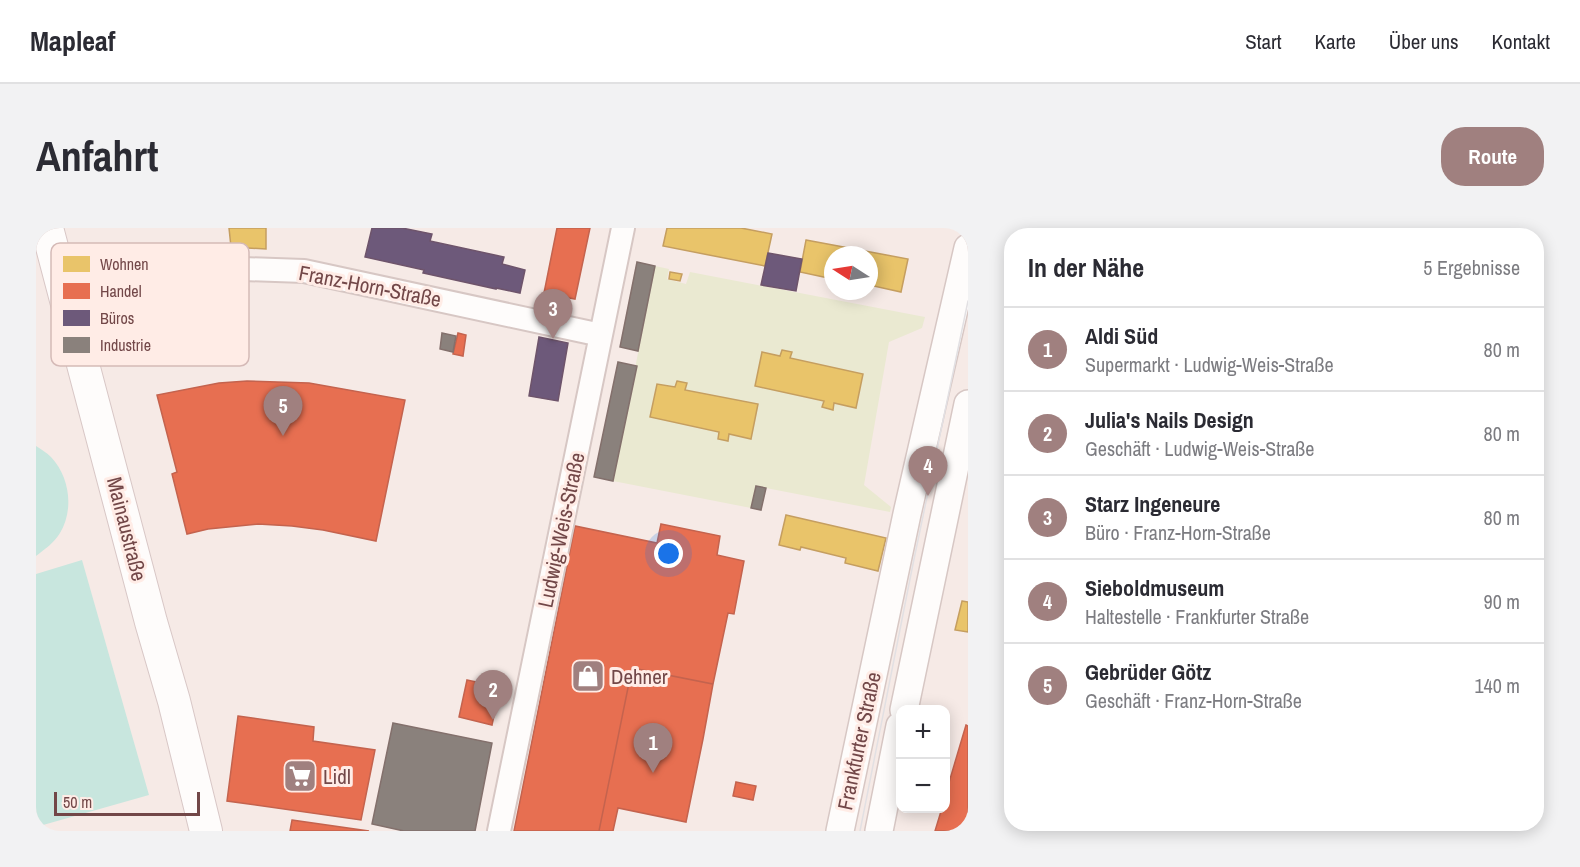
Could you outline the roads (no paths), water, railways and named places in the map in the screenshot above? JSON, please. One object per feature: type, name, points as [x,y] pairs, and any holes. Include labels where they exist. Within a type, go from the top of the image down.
[{"type":"main road","name":"Mainaustraße","points":[[47,228],[51,243]]},
{"type":"main road","name":"Mainaustraße","points":[[84,366],[174,701],[206,831]]},
{"type":"street","name":"Ludwig-Weis-Straße","points":[[499,831],[623,228]]},
{"type":"street","name":"Frankfurter Straße","points":[[840,831],[968,248]]},
{"type":"street","name":"Franz-Horn-Straße","points":[[249,269],[304,271],[601,335]]},
{"type":"street","name":"Frankfurter Straße","points":[[905,705],[968,404]]},
{"type":"street","name":"Frankfurter Straße","points":[[878,651],[914,661]]},
{"type":"street","name":"Frankfurter Straße","points":[[879,831],[896,746]]},
{"type":"water","points":[[36,446],[49,456],[62,474],[68,494],[68,504],[60,533],[36,556]]},
{"type":"water","points":[[82,560],[149,795],[36,827],[36,574]]},
{"type":"tram line","points":[[860,831],[968,301]]},
{"type":"place","name":"Starz Ingeneure","points":[[553,339]]},
{"type":"place","name":"Gebrüder Götz","points":[[283,436]]},
{"type":"place","name":"Sieboldmuseum","points":[[928,496]]},
{"type":"place","name":"Dehner","points":[[588,676]]},
{"type":"place","name":"Julia's Nails Design","points":[[493,720]]},
{"type":"place","name":"Aldi Süd","points":[[653,773]]},
{"type":"place","name":"Lidl","points":[[300,776]]}]
